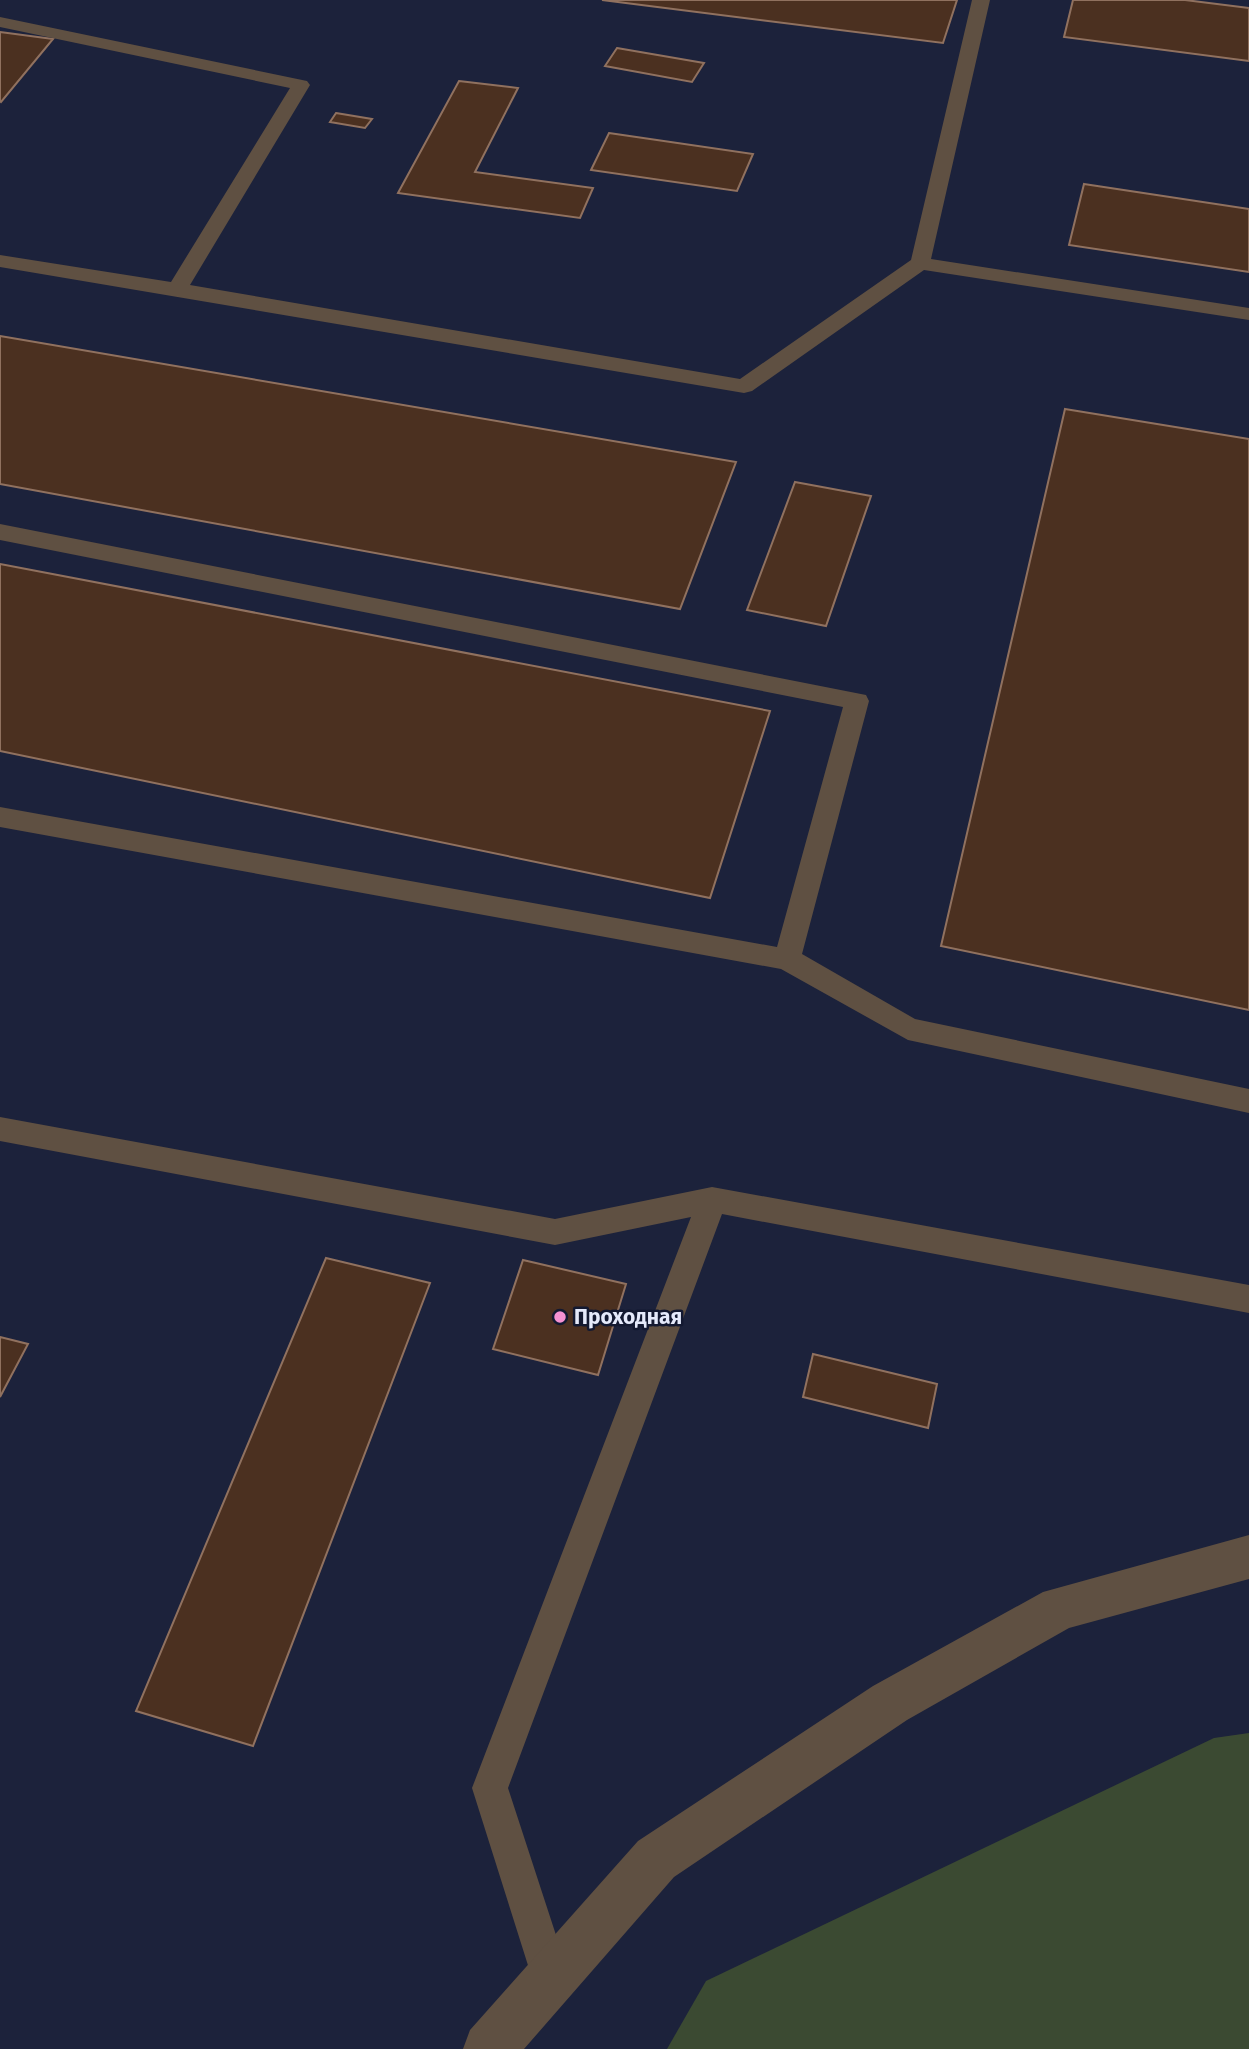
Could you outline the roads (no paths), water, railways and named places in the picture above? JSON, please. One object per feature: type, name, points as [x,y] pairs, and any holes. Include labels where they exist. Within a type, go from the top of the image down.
[{"type":"street","points":[[489,2049],[656,1859],[890,1703],[1060,1608],[1249,1557]]},
{"type":"lane","points":[[0,261],[37,265],[744,386],[920,263],[981,0]]},
{"type":"lane","points":[[0,22],[301,85],[177,289]]},
{"type":"lane","points":[[920,263],[1249,314]]},
{"type":"lane","points":[[0,271],[37,265]]},
{"type":"lane","points":[[0,532],[857,701],[787,959]]},
{"type":"lane","points":[[0,817],[787,959],[908,1029],[1249,1101]]},
{"type":"lane","points":[[0,1129],[555,1232],[712,1200],[1249,1299]]},
{"type":"lane","points":[[551,1978],[489,1788],[712,1200]]},
{"type":"place","name":"Проходная","points":[[560,1317]]}]
